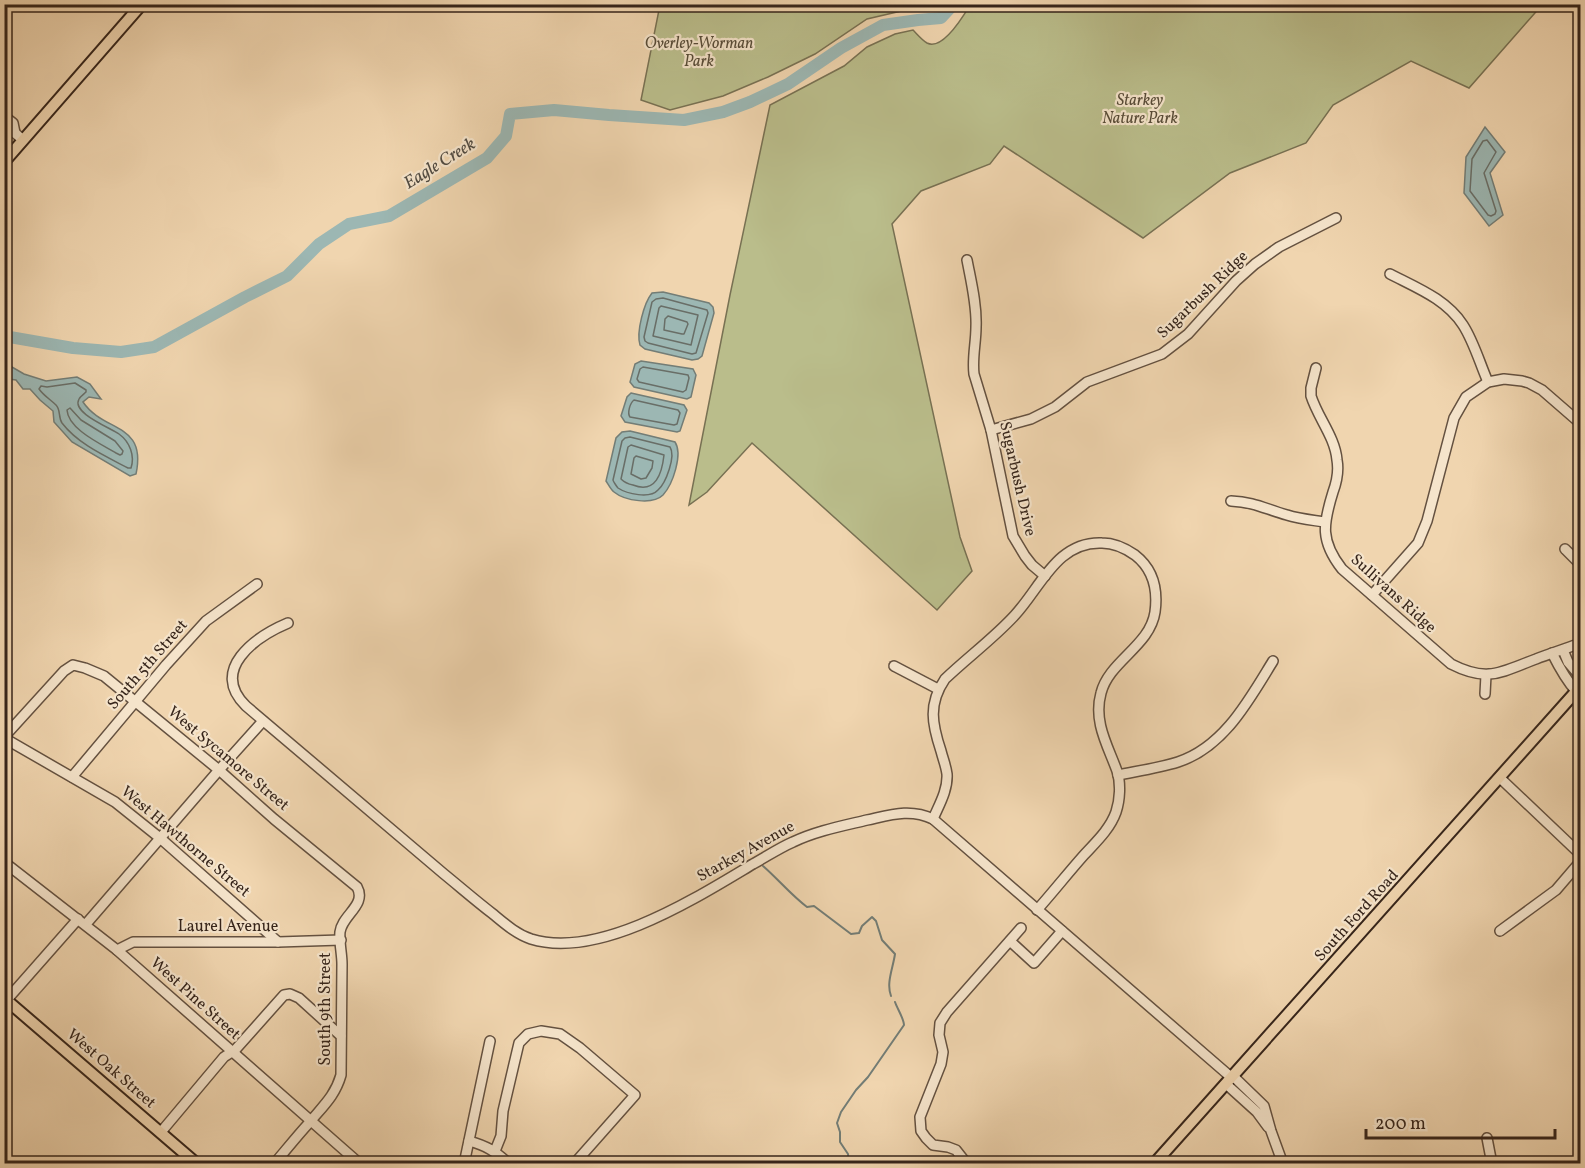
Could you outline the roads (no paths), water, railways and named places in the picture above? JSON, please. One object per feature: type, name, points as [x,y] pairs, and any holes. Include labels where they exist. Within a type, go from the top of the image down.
[{"type":"main road","points":[[4,162],[19,136],[142,4]]},
{"type":"main road","name":"South Ford Road","points":[[1154,1164],[1579,689]]},
{"type":"main road","name":"West Oak Street","points":[[5,1001],[197,1164]]},
{"type":"street","points":[[4,116],[13,123],[19,136]]},
{"type":"street","points":[[4,128],[19,136]]},
{"type":"street","name":"Sugarbush Ridge","points":[[991,430],[1038,416],[1063,401],[1087,382],[1153,358],[1171,348],[1188,334],[1236,281],[1255,264],[1286,243],[1336,218]]},
{"type":"street","name":"Sugarbush Drive","points":[[967,260],[976,316],[974,374],[991,430],[1013,536],[1032,565],[1045,576]]},
{"type":"street","points":[[1390,274],[1437,298],[1452,311],[1465,327],[1488,382]]},
{"type":"street","name":"Sullivans Ridge","points":[[1316,368],[1311,396],[1335,447],[1338,468],[1325,522],[1326,538],[1333,559],[1341,569],[1451,664],[1468,672],[1486,675]]},
{"type":"street","points":[[1372,596],[1418,543],[1427,521],[1454,418],[1466,398],[1488,382],[1504,379],[1529,383],[1542,390],[1581,423]]},
{"type":"street","points":[[1231,501],[1247,502],[1292,516],[1325,522]]},
{"type":"street","points":[[1037,910],[1107,829],[1117,810],[1118,775],[1100,725],[1098,714],[1100,695],[1110,674],[1145,636],[1155,614],[1156,595],[1149,570],[1128,550],[1106,543],[1083,545],[1062,555],[1015,615],[945,679],[938,690],[933,710],[934,731],[945,764],[947,782],[933,819],[1230,1079],[1271,1131],[1283,1164]]},
{"type":"street","points":[[1565,549],[1581,564]]},
{"type":"street","name":"South 5th Street","points":[[72,777],[206,621],[257,585]]},
{"type":"street","name":"Starkey Avenue","points":[[288,623],[271,630],[244,652],[236,662],[232,674],[235,693],[263,721],[490,912],[517,932],[532,939],[567,943],[593,940],[620,933],[715,886],[790,843],[825,830],[895,814],[916,813],[933,819]]},
{"type":"street","points":[[1485,694],[1486,675],[1497,674],[1581,643]]},
{"type":"street","points":[[1563,650],[1568,662],[1581,676]]},
{"type":"street","points":[[1552,654],[1570,684],[1579,689]]},
{"type":"street","points":[[1118,775],[1178,762],[1213,742],[1239,713],[1273,662]]},
{"type":"street","name":"West Sycamore Street","points":[[4,738],[64,671],[73,665],[104,676],[357,887],[360,898],[342,926],[341,940]]},
{"type":"street","points":[[894,666],[938,690]]},
{"type":"street","points":[[5,1001],[160,838],[263,721]]},
{"type":"street","name":"West Hawthorne Street","points":[[4,738],[115,802],[160,838],[278,942]]},
{"type":"street","points":[[1500,778],[1581,854]]},
{"type":"street","name":"West Pine Street","points":[[4,862],[117,950],[360,1164]]},
{"type":"street","points":[[1500,931],[1556,890],[1581,862]]},
{"type":"street","points":[[967,1164],[956,1150],[933,1145],[921,1131],[920,1117],[941,1064],[943,1052],[939,1035],[940,1023],[946,1012],[1021,928]]},
{"type":"street","points":[[1010,941],[1034,963],[1062,931]]},
{"type":"street","name":"Laurel Avenue","points":[[117,950],[133,942],[341,940]]},
{"type":"street","name":"South 9th Street","points":[[274,1164],[334,1093],[341,1075],[341,940]]},
{"type":"street","points":[[161,1132],[224,1057],[232,1052],[284,995],[290,994],[299,999],[341,1036]]},
{"type":"street","points":[[495,1151],[501,1136],[503,1111],[519,1043],[528,1034],[541,1031],[560,1034],[635,1095],[574,1164]]},
{"type":"street","points":[[464,1164],[490,1041]]},
{"type":"street","points":[[1487,1138],[1492,1164]]},
{"type":"street","points":[[469,1141],[495,1151],[509,1164]]},
{"type":"water","points":[[1485,127],[1505,152],[1490,173],[1503,215],[1489,226],[1464,193],[1466,157]]},
{"type":"water","points":[[663,292],[709,303],[713,307],[714,313],[702,356],[698,359],[692,360],[645,349],[640,345],[640,325],[646,304],[652,293]]},
{"type":"water","points":[[641,361],[693,369],[696,375],[691,397],[687,399],[634,387],[630,382],[635,364]]},
{"type":"water","points":[[5,363],[24,374],[46,381],[77,377],[90,384],[101,399],[89,397],[83,402],[92,412],[130,437],[138,457],[136,474],[130,476],[72,442],[54,422],[53,411],[30,389],[23,389],[16,380],[9,379],[5,382]]},
{"type":"water","points":[[631,393],[684,405],[687,410],[680,431],[625,422],[621,416],[627,397]]},
{"type":"water","points":[[630,431],[675,442],[677,447],[676,469],[673,477],[663,495],[653,500],[639,501],[625,498],[613,491],[606,481],[616,438],[622,432]]},
{"type":"waterway","name":"Eagle Creek","points":[[4,336],[73,348],[121,352],[154,347],[287,276],[319,244],[349,224],[389,216],[487,158],[506,136],[510,114],[554,110],[684,120],[723,112],[788,84],[841,48],[883,25],[941,18],[954,4]]},
{"type":"waterway","points":[[763,866],[807,907],[814,906],[851,934],[859,933],[862,926],[872,917],[876,921],[882,940],[895,954],[890,981],[891,996]]},
{"type":"waterway","points":[[849,1164],[848,1154],[840,1142],[837,1123],[841,1112],[856,1090],[868,1077],[904,1025],[895,1002]]},
{"type":"park label","name":"Overley-Worman Park","points":[[699,53]]},
{"type":"park label","name":"Starkey Nature Park","points":[[1140,110]]}]
